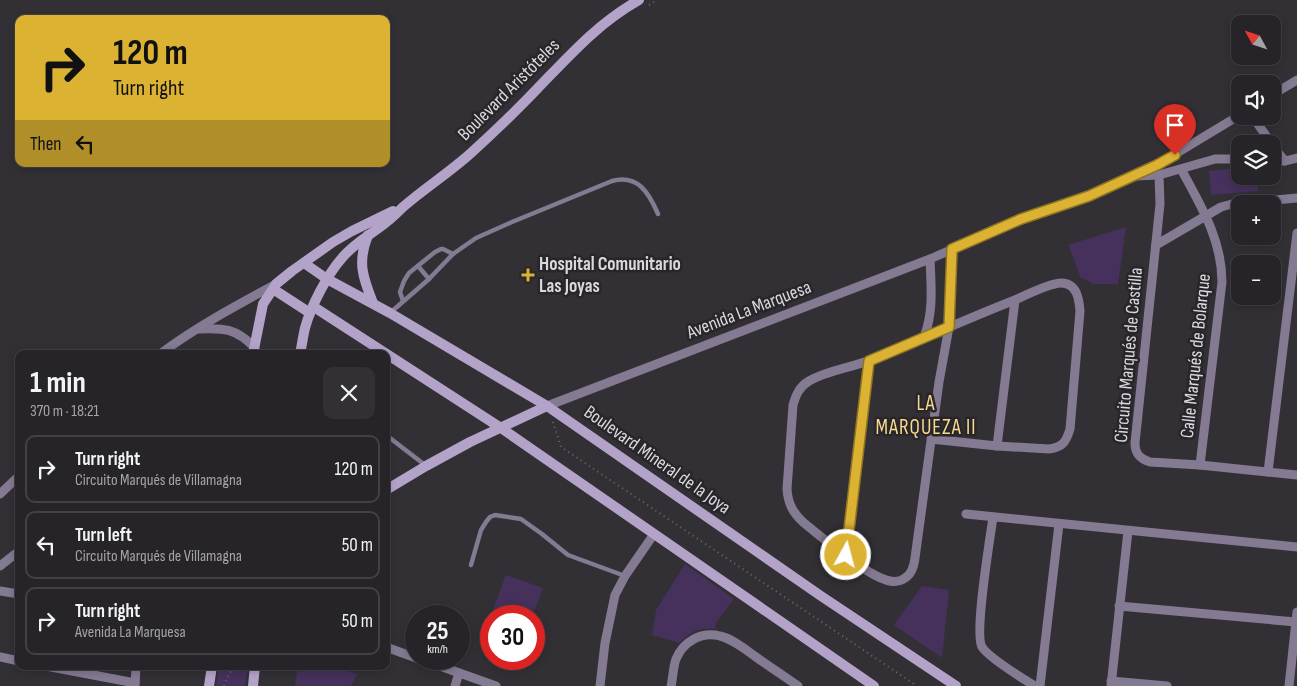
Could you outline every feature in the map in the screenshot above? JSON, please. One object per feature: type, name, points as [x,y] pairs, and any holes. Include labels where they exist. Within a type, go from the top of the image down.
[{"type":"street","name":"Boulevard Aristóteles","points":[[301,350],[305,328],[312,310],[327,280],[342,257],[440,179],[495,131],[595,31],[622,10],[639,0]]},
{"type":"street","points":[[1281,90],[1297,80]]},
{"type":"street","name":"Avenida La Marquesa","points":[[390,488],[470,442],[547,406],[930,259],[1021,219],[1089,196],[1157,165],[1231,120]]},
{"type":"street","points":[[1281,156],[1285,161]]},
{"type":"street","points":[[1131,177],[1159,175],[1182,170],[1215,159],[1231,158]]},
{"type":"street","points":[[1281,161],[1297,158]]},
{"type":"street","name":"Calle Marqués de Bolarque","points":[[1182,170],[1206,216],[1219,249],[1222,267],[1222,282],[1200,465]]},
{"type":"street","name":"Circuito Marqués de Castilla","points":[[1159,175],[1160,204],[1135,449],[1137,454],[1140,458],[1150,462],[1297,475]]},
{"type":"street","name":"Circuito Marqués de Castilla","points":[[1156,245],[1221,207],[1232,204],[1297,198]]},
{"type":"street","name":"Boulevard Aristóteles","points":[[275,286],[292,271],[334,242],[352,231],[404,206]]},
{"type":"street","points":[[1268,472],[1297,233]]},
{"type":"street","points":[[368,235],[364,246],[362,270],[373,304]]},
{"type":"street","points":[[932,439],[997,446],[1057,448],[1062,445],[1067,438],[1070,428],[1080,311],[1076,291],[1070,285],[1062,283],[1053,285],[1015,300],[949,327],[924,337],[869,361],[821,375],[800,388],[793,406],[787,489],[791,507],[804,523],[867,570],[881,578],[900,581],[906,578],[913,570],[939,382],[949,327],[952,249]]},
{"type":"street","points":[[924,337],[928,327],[931,304],[930,259]]},
{"type":"street","name":"Boulevard Mineral de la Joya","points":[[304,263],[327,280],[390,313],[547,406],[956,686]]},
{"type":"street","points":[[275,286],[376,350]]},
{"type":"street","points":[[166,350],[247,300],[275,286]]},
{"type":"street","points":[[254,350],[263,304],[275,286]]},
{"type":"street","points":[[997,446],[1015,300]]},
{"type":"street","points":[[198,329],[227,330],[246,338],[253,350]]},
{"type":"street","points":[[390,359],[501,428],[874,686]]},
{"type":"street","points":[[846,555],[869,361]]},
{"type":"street","points":[[0,494],[15,480]]},
{"type":"street","points":[[966,514],[1297,548]]},
{"type":"street","points":[[993,517],[979,624],[980,642],[983,649],[992,657],[1034,686]]},
{"type":"street","points":[[1040,686],[1059,524]]},
{"type":"street","points":[[1128,531],[1111,684],[1167,686]]},
{"type":"street","points":[[600,686],[605,643],[615,595],[654,534]]},
{"type":"street","points":[[0,566],[15,553]]},
{"type":"street","points":[[0,591],[15,593]]},
{"type":"street","points":[[1119,606],[1296,622]]},
{"type":"street","points":[[1288,686],[1297,612]]},
{"type":"street","points":[[671,686],[676,660],[681,650],[688,642],[708,635],[720,636],[735,642],[798,686]]},
{"type":"street","points":[[390,648],[405,654]]},
{"type":"street","points":[[0,657],[15,660]]},
{"type":"street","points":[[65,670],[135,685],[136,670]]},
{"type":"street","points":[[210,686],[212,670]]},
{"type":"street","points":[[253,686],[255,670]]},
{"type":"street","points":[[451,670],[476,683],[496,686]]},
{"type":"street","points":[[455,686],[459,673]]},
{"type":"lane","points":[[390,313],[465,245],[483,235],[539,211],[619,179],[634,181],[652,198],[658,214]]},
{"type":"lane","points":[[403,301],[400,292],[409,274],[434,252],[443,249],[453,254]]},
{"type":"lane","points":[[418,266],[429,279]]},
{"type":"lane","points":[[390,438],[426,466]]},
{"type":"lane","points":[[471,564],[480,530],[490,517],[496,515],[521,519],[568,555],[626,576]]},
{"type":"path","points":[[547,406],[561,447],[917,686]]},
{"type":"path","points":[[224,686],[231,670]]},
{"type":"shaded area","points":[[1231,169],[1231,185],[1257,185],[1258,191],[1211,195],[1209,171]]},
{"type":"shaded area","points":[[1126,227],[1118,284],[1093,284],[1081,278],[1068,245]]},
{"type":"shaded area","points":[[685,564],[734,599],[716,623],[715,629],[695,631],[680,643],[652,635],[656,610]]},
{"type":"shaded area","points":[[506,575],[543,588],[536,605],[495,605]]},
{"type":"shaded area","points":[[922,586],[949,590],[942,658],[894,625]]},
{"type":"shaded area","points":[[218,670],[247,670],[245,686],[216,686]]},
{"type":"shaded area","points":[[297,670],[346,670],[357,674],[351,686],[295,686]]},
{"type":"place","name":"Hospital Comunitario Las Joyas","points":[[528,275]]},
{"type":"district","name":"LA MARQUEZA II","points":[[926,415]]},
{"type":"route","points":[[846,555],[869,361],[949,327],[952,249],[1021,219],[1089,196],[1175,155]]}]
